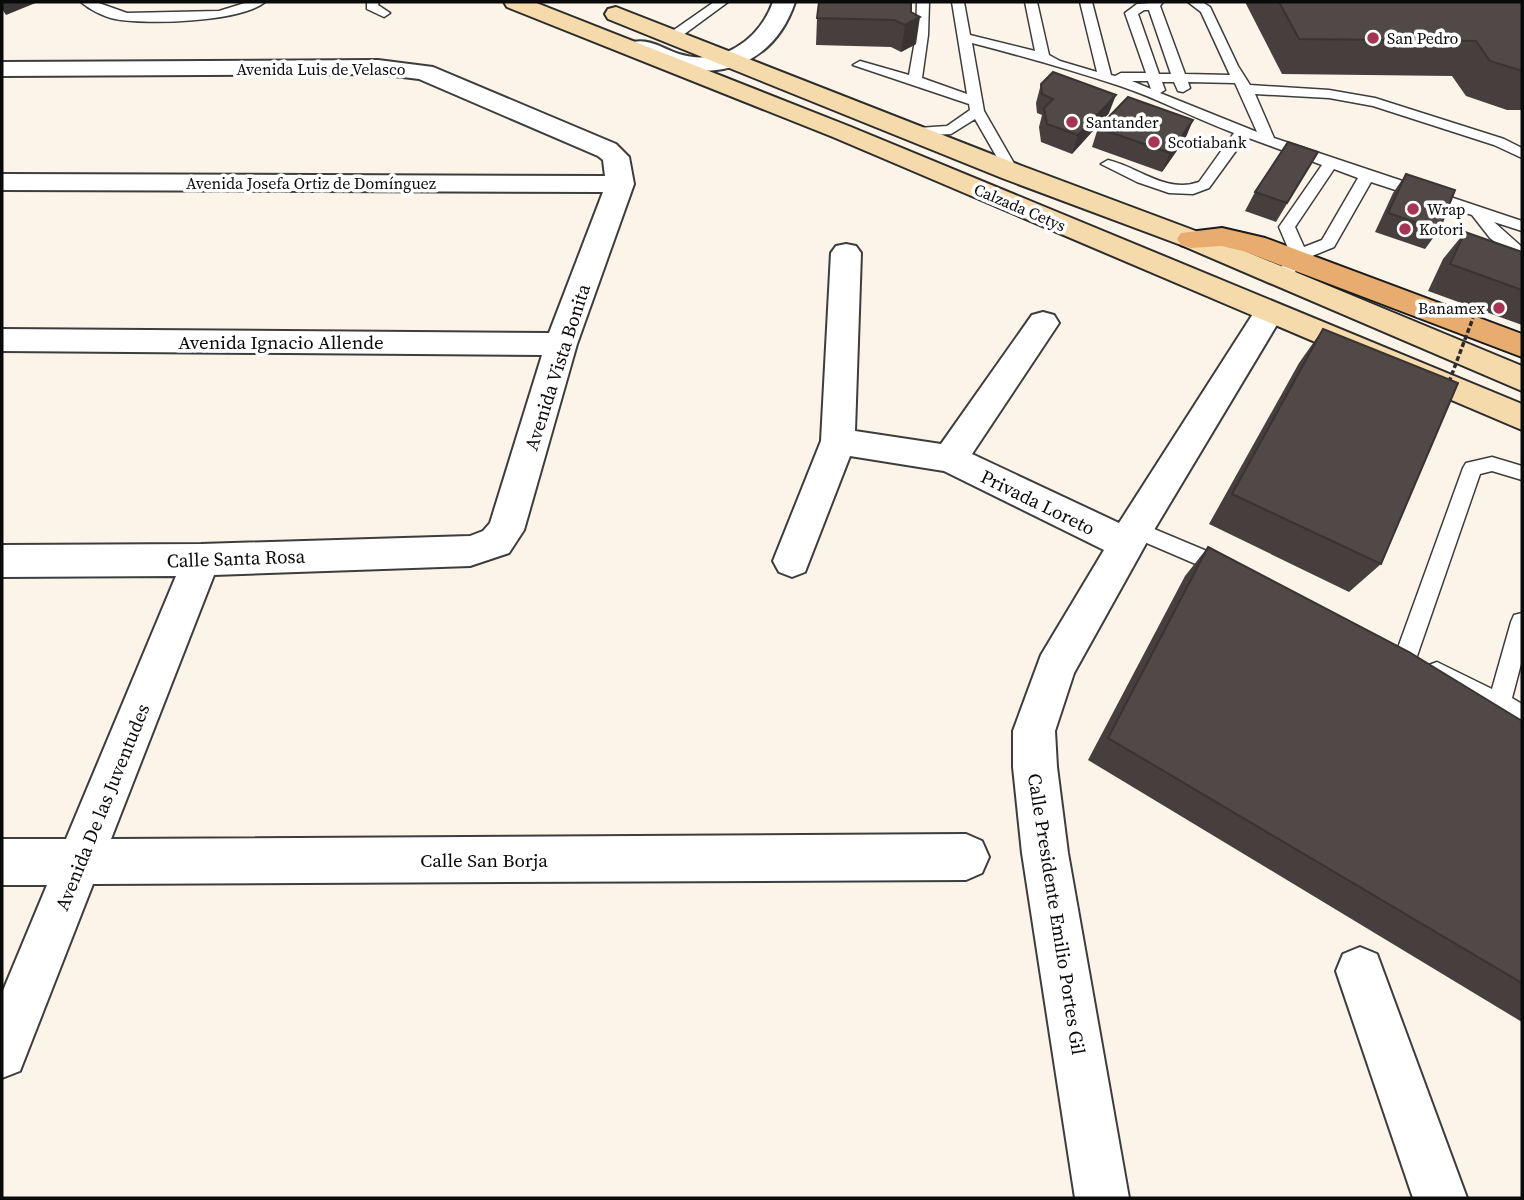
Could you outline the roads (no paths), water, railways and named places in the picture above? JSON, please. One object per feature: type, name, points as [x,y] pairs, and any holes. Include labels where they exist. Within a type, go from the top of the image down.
[{"type":"main road","name":"Calzada Cetys","points":[[515,2],[842,132],[1286,276],[1522,379]]},
{"type":"main road","name":"Calzada Cetys","points":[[598,7],[918,132],[1012,172],[1191,239],[1222,237],[1255,244],[1286,276],[1522,418]]},
{"type":"main road","points":[[1286,276],[1522,346]]},
{"type":"main road","points":[[1286,276],[1430,322],[1522,356]]},
{"type":"street","points":[[603,36],[688,64],[705,66],[734,59],[770,34],[784,2]]},
{"type":"street","name":"Avenida Luis de Velasco","points":[[2,69],[378,67],[419,70],[598,145],[612,153],[619,173]]},
{"type":"street","name":"Avenida Josefa Ortiz de Domínguez","points":[[2,182],[619,173]]},
{"type":"street","name":"Avenida Vista Bonita","points":[[470,551],[496,542],[506,530],[561,344],[619,173]]},
{"type":"street","points":[[792,561],[838,441],[846,253]]},
{"type":"street","name":"Calle Presidente Emilio Portes Gil","points":[[1102,1198],[1045,853],[1035,766],[1034,731],[1055,668],[1286,276]]},
{"type":"street","points":[[950,459],[1043,323]]},
{"type":"street","name":"Avenida Ignacio Allende","points":[[2,340],[561,344]]},
{"type":"street","name":"Privada Loreto","points":[[838,441],[950,459],[1131,536]]},
{"type":"street","name":"Calle Santa Rosa","points":[[2,561],[201,560],[470,551]]},
{"type":"street","name":"Avenida De las Juventudes","points":[[2,1053],[81,863],[201,560]]},
{"type":"street","name":"Calle San Borja","points":[[2,862],[967,857]]},
{"type":"street","points":[[1360,971],[1440,1198]]},
{"type":"lane","points":[[87,2],[114,15],[127,17],[229,14],[259,2]]},
{"type":"lane","points":[[373,2],[371,6],[384,13]]},
{"type":"lane","points":[[674,36],[722,2]]},
{"type":"lane","points":[[915,80],[922,35],[923,2]]},
{"type":"lane","points":[[958,2],[976,107],[1012,172]]},
{"type":"lane","points":[[1031,2],[1043,57]]},
{"type":"lane","points":[[1086,2],[1105,77]]},
{"type":"lane","points":[[1194,2],[1206,10],[1267,139]]},
{"type":"lane","points":[[1161,99],[1131,13],[1141,7],[1156,4],[1192,112]]},
{"type":"lane","points":[[963,37],[1043,57],[1055,64],[1105,77],[1367,176],[1522,226]]},
{"type":"lane","points":[[860,65],[915,80],[976,107]]},
{"type":"lane","points":[[1105,77],[1179,78],[1329,94],[1375,102],[1499,142],[1522,154]]},
{"type":"lane","points":[[918,132],[951,130],[976,107]]},
{"type":"lane","points":[[1108,164],[1169,187],[1195,189],[1204,185],[1244,131]]},
{"type":"lane","points":[[1286,276],[1287,227],[1331,163]]},
{"type":"lane","points":[[1286,276],[1328,243],[1367,176]]},
{"type":"lane","points":[[1478,213],[1496,234],[1522,255]]},
{"type":"lane","points":[[1406,656],[1472,468],[1492,464],[1522,473]]},
{"type":"lane","points":[[1131,536],[1245,576]]},
{"type":"lane","points":[[1499,703],[1522,622]]},
{"type":"lane","points":[[1381,644],[1522,715]]},
{"type":"place","name":"San Pedro","points":[[1373,38]]},
{"type":"place","name":"Santander","points":[[1072,122]]},
{"type":"place","name":"Scotiabank","points":[[1154,142]]},
{"type":"place","name":"Wrap","points":[[1413,209]]},
{"type":"place","name":"Kotori","points":[[1405,229]]},
{"type":"place","name":"Banamex","points":[[1499,308]]}]
